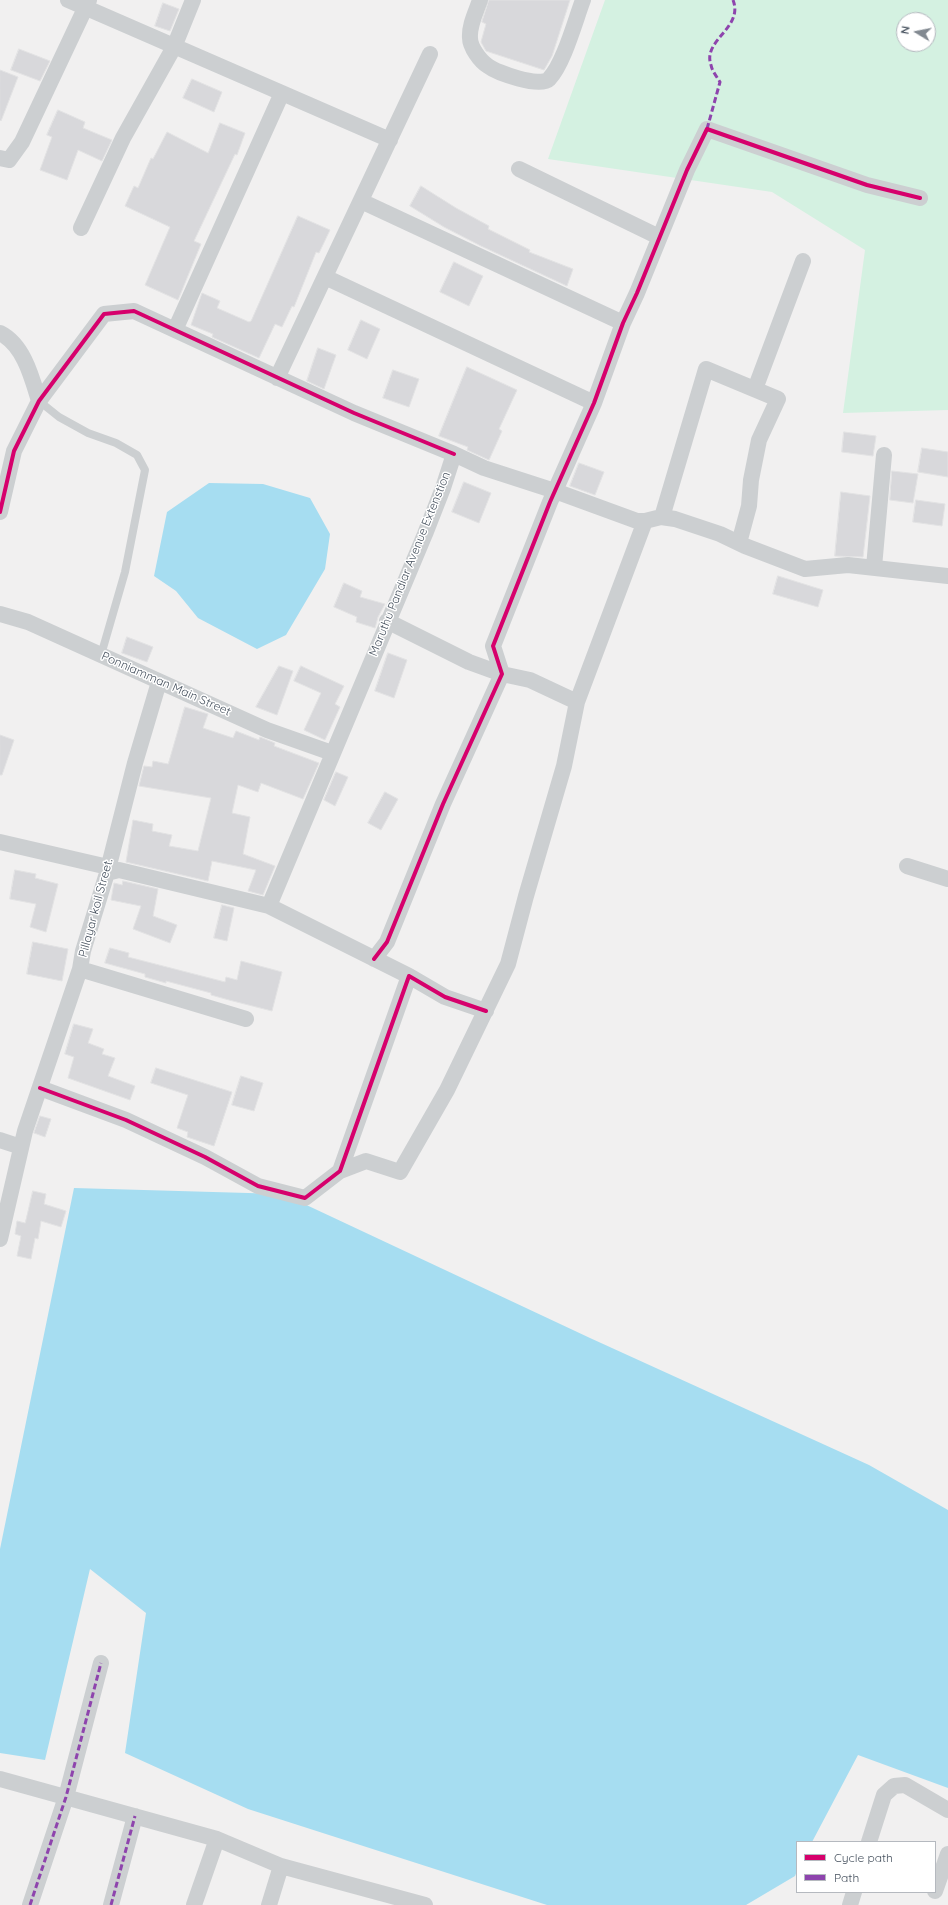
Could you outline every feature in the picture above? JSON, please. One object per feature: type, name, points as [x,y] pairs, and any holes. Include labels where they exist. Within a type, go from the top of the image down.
[{"type":"street","points":[[68,0],[87,4],[174,47],[390,140]]},
{"type":"street","points":[[81,228],[123,138],[174,47],[193,0]]},
{"type":"street","points":[[480,0],[472,22],[470,39],[473,48],[488,66],[526,81],[538,83],[548,80],[560,61],[583,0]]},
{"type":"street","points":[[4,159],[22,142],[87,4]]},
{"type":"street","points":[[277,378],[430,54]]},
{"type":"street","points":[[175,330],[282,93]]},
{"type":"street","points":[[374,959],[387,942],[443,804],[502,674],[493,646],[555,491],[594,403],[623,323],[686,170],[706,129],[867,185],[920,198]]},
{"type":"street","points":[[519,169],[659,237]]},
{"type":"street","points":[[361,201],[623,323]]},
{"type":"street","points":[[755,389],[803,261]]},
{"type":"street","points":[[325,277],[594,403]]},
{"type":"street","points":[[0,512],[14,451],[39,401],[104,314],[134,311],[354,413],[454,454],[484,468],[555,491],[637,522],[662,517],[675,519],[720,534],[805,569],[848,565],[948,576]]},
{"type":"street","points":[[0,333],[7,336],[28,364],[39,401]]},
{"type":"street","points":[[662,517],[706,369],[778,399],[759,440],[751,480],[749,506],[739,543]]},
{"type":"street","name":"Maruthu Pandiar Avenue Extenstion","points":[[269,906],[387,621],[425,534],[443,488],[454,454]]},
{"type":"street","points":[[874,567],[884,455]]},
{"type":"street","points":[[40,1088],[126,1120],[205,1157],[258,1186],[305,1198],[340,1171],[366,1162],[400,1172],[446,1090],[508,964],[564,766],[577,702],[645,521]]},
{"type":"street","name":"Ponniamman Main Street","points":[[0,614],[28,622],[267,730],[332,753]]},
{"type":"street","points":[[387,621],[469,662],[502,674],[530,680],[577,702]]},
{"type":"street","name":"Pillayar koil Street.","points":[[0,1239],[25,1131],[80,969],[83,951],[108,870],[135,763],[159,682]]},
{"type":"street","points":[[0,842],[108,870],[120,870],[269,906],[409,976],[445,997],[486,1011]]},
{"type":"street","points":[[907,866],[948,879]]},
{"type":"street","points":[[80,969],[246,1019]]},
{"type":"street","points":[[340,1171],[409,976]]},
{"type":"street","points":[[0,1140],[21,1147]]},
{"type":"street","points":[[30,1905],[66,1797],[101,1663]]},
{"type":"street","points":[[0,1779],[217,1839],[281,1866],[371,1898],[425,1905]]},
{"type":"street","points":[[869,1841],[884,1795],[894,1786],[905,1785],[948,1810]]},
{"type":"street","points":[[111,1905],[135,1816]]},
{"type":"street","points":[[194,1905],[217,1839]]},
{"type":"street","points":[[936,1889],[948,1854]]},
{"type":"street","points":[[268,1905],[281,1866]]},
{"type":"street","points":[[850,1905],[854,1893]]},
{"type":"street","points":[[930,1905],[935,1893]]},
{"type":"lane","points":[[39,401],[59,417],[88,433],[116,443],[137,455],[145,470],[125,572],[101,655]]},
{"type":"green space","points":[[605,0],[948,0],[948,410],[843,413],[865,250],[772,192],[548,159]]},
{"type":"water","points":[[209,483],[263,484],[310,498],[330,534],[325,569],[286,635],[257,649],[198,618],[176,591],[154,576],[167,512]]},
{"type":"water","points":[[74,1188],[283,1194],[590,1338],[869,1465],[948,1510],[948,1788],[858,1755],[813,1841],[796,1841],[795,1876],[746,1905],[547,1905],[248,1809],[125,1753],[146,1613],[90,1569],[45,1760],[0,1753],[0,1549]]},
{"type":"building","points":[[489,0],[570,0],[552,56],[544,70],[486,51],[481,42],[486,24],[482,22]]},
{"type":"building","points":[[163,3],[179,9],[170,31],[155,26]]},
{"type":"building","points":[[19,49],[50,61],[40,81],[11,70]]},
{"type":"building","points":[[0,70],[18,77],[1,121],[0,120]]},
{"type":"building","points":[[192,79],[222,92],[214,112],[183,98]]},
{"type":"building","points":[[58,110],[85,122],[83,128],[112,140],[102,161],[78,150],[67,180],[40,170],[52,137],[47,135]]},
{"type":"building","points":[[220,123],[245,133],[237,155],[235,154],[194,241],[201,244],[178,300],[145,285],[170,227],[125,206],[134,186],[138,188],[151,158],[153,159],[167,132],[208,153]]},
{"type":"building","points":[[421,186],[456,208],[489,226],[488,229],[530,250],[529,252],[573,269],[567,286],[481,246],[444,227],[410,206]]},
{"type":"building","points":[[298,216],[330,230],[319,253],[316,252],[294,307],[292,306],[282,327],[275,324],[259,358],[212,337],[213,334],[191,325],[202,293],[220,301],[217,308],[249,322],[251,321]]},
{"type":"building","points":[[454,262],[483,276],[469,306],[440,292]]},
{"type":"building","points":[[361,320],[380,329],[367,359],[348,350]]},
{"type":"building","points":[[318,348],[336,355],[324,389],[307,381]]},
{"type":"building","points":[[467,367],[517,390],[499,429],[502,431],[489,460],[467,450],[468,447],[439,436]]},
{"type":"building","points":[[393,370],[419,379],[409,407],[383,398]]},
{"type":"building","points":[[844,432],[876,436],[873,456],[842,452]]},
{"type":"building","points":[[922,448],[948,452],[948,477],[918,472]]},
{"type":"building","points":[[579,463],[604,472],[595,495],[570,486]]},
{"type":"building","points":[[892,471],[918,474],[913,503],[890,500]]},
{"type":"building","points":[[464,482],[491,493],[479,523],[452,512]]},
{"type":"building","points":[[841,492],[870,496],[863,557],[835,556]]},
{"type":"building","points":[[916,500],[945,504],[942,526],[913,522]]},
{"type":"building","points":[[778,576],[823,590],[818,607],[773,594]]},
{"type":"building","points":[[344,583],[362,591],[360,597],[385,604],[378,617],[375,628],[356,622],[357,617],[334,607]]},
{"type":"building","points":[[127,637],[153,647],[147,662],[122,653]]},
{"type":"building","points":[[388,653],[407,660],[394,698],[375,691]]},
{"type":"building","points":[[279,666],[293,671],[277,715],[256,707]]},
{"type":"building","points":[[301,666],[344,686],[335,704],[340,707],[325,740],[304,730],[321,693],[294,681]]},
{"type":"building","points":[[185,707],[208,714],[203,728],[233,738],[236,731],[259,740],[260,737],[275,743],[274,746],[319,763],[303,799],[261,783],[258,792],[238,785],[232,813],[250,817],[243,854],[275,866],[263,895],[248,891],[256,870],[212,861],[208,881],[126,862],[133,820],[153,824],[152,831],[172,835],[169,846],[198,851],[211,798],[139,786],[144,766],[152,767],[153,761],[168,764]]},
{"type":"building","points":[[0,735],[14,740],[2,775],[0,775]]},
{"type":"building","points":[[336,772],[348,777],[335,806],[324,800]]},
{"type":"building","points":[[385,792],[398,799],[381,830],[368,823]]},
{"type":"building","points":[[15,870],[36,874],[35,878],[58,884],[46,932],[30,927],[36,904],[10,899]]},
{"type":"building","points":[[123,881],[158,889],[153,916],[177,925],[170,943],[133,929],[141,906],[111,900],[114,883],[122,885]]},
{"type":"building","points":[[222,905],[234,908],[227,941],[214,938]]},
{"type":"building","points":[[33,942],[68,949],[62,981],[27,974]]},
{"type":"building","points":[[110,948],[129,953],[128,957],[225,982],[226,977],[237,980],[241,961],[282,972],[272,1011],[211,995],[211,993],[145,977],[145,974],[105,963]]},
{"type":"building","points":[[74,1024],[93,1029],[88,1043],[104,1049],[102,1054],[115,1058],[108,1076],[135,1086],[130,1100],[68,1078],[74,1057],[65,1054]]},
{"type":"building","points":[[156,1068],[232,1092],[214,1146],[187,1137],[188,1132],[177,1128],[188,1095],[151,1083]]},
{"type":"building","points":[[241,1076],[263,1083],[254,1111],[232,1105]]},
{"type":"building","points":[[40,1116],[51,1119],[45,1137],[34,1133]]},
{"type":"building","points":[[33,1191],[46,1194],[44,1204],[66,1211],[61,1227],[41,1221],[38,1239],[35,1238],[31,1259],[17,1256],[21,1236],[15,1234],[17,1221],[25,1223]]},
{"type":"marked path","points":[[707,129],[720,82],[712,69],[710,56],[712,48],[733,18],[735,10],[733,0]]},
{"type":"marked path","points":[[30,1905],[66,1797],[101,1663]]},
{"type":"marked path","points":[[111,1905],[135,1816]]},
{"type":"cycle path","points":[[374,959],[387,942],[443,804],[502,674],[493,646],[550,502],[594,403],[623,323],[637,293],[687,170],[707,129],[867,185],[920,198]]},
{"type":"cycle path","points":[[0,512],[14,451],[39,401],[104,314],[134,311],[354,413],[454,454]]},
{"type":"cycle path","points":[[40,1088],[126,1120],[205,1157],[258,1186],[305,1198],[340,1171],[409,976],[445,997],[486,1011]]}]
